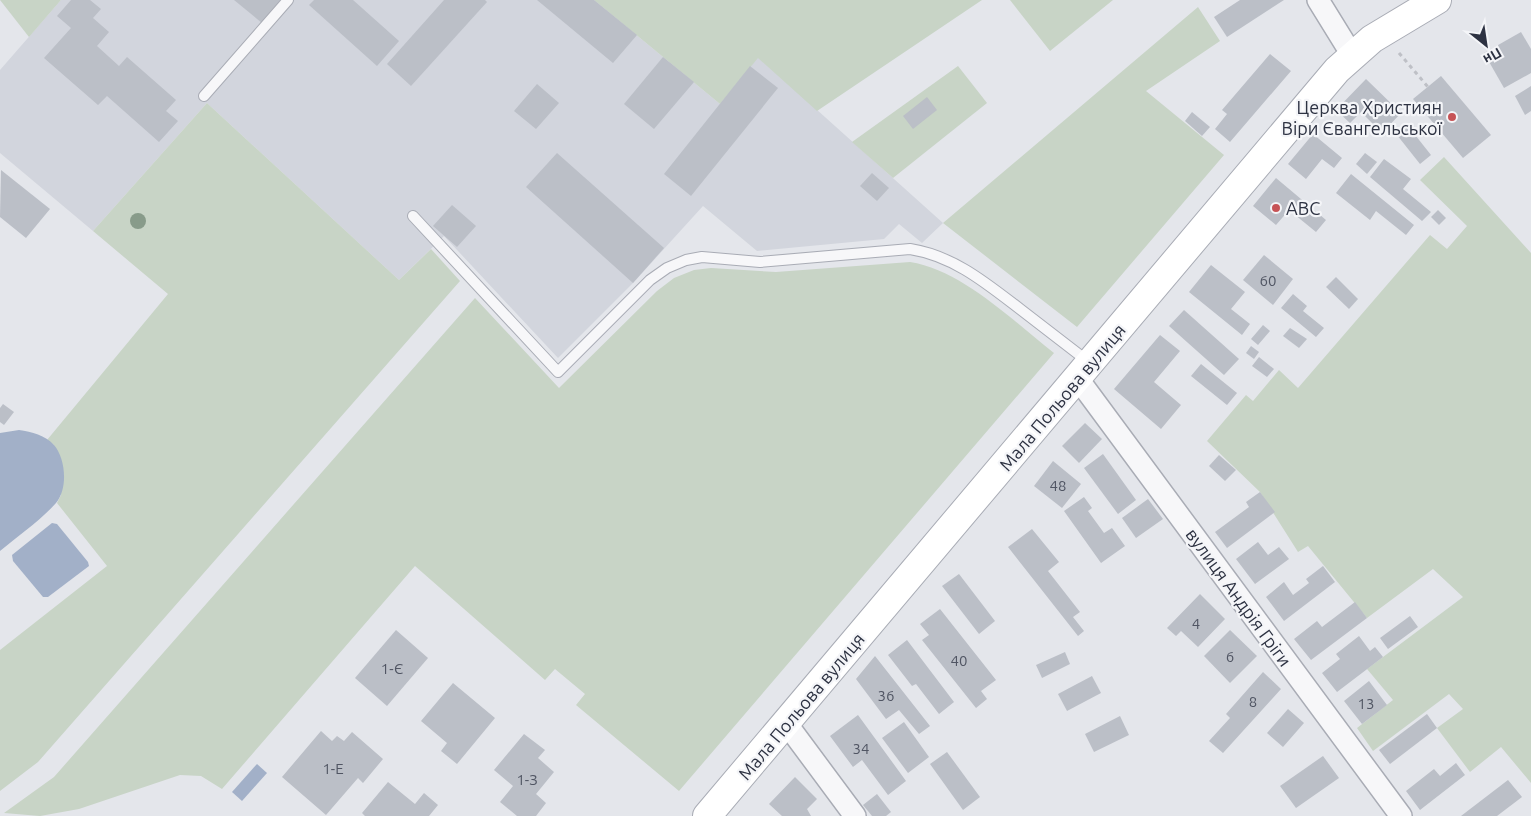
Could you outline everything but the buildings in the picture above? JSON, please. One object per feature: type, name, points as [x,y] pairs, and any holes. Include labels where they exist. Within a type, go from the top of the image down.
[{"type":"street","points":[[1318,0],[1352,55]]},
{"type":"street","name":"Мала Польова вулиця","points":[[707,816],[1319,91],[1352,55],[1372,39],[1437,0]]},
{"type":"street","name":"вулиця Андрія Гріги","points":[[1084,371],[1400,816]]},
{"type":"street","points":[[786,723],[855,816]]},
{"type":"lane","points":[[204,96],[288,0]]},
{"type":"lane","points":[[413,216],[558,372],[650,280],[667,268],[686,260],[702,257],[760,262],[910,249],[926,252],[954,263],[977,276],[1084,371]]},
{"type":"path","points":[[1400,55],[1428,87]]},
{"type":"shaded area","points":[[61,0],[594,0],[720,104],[758,57],[943,223],[922,243],[899,224],[884,239],[757,251],[703,206],[633,283],[558,358],[444,236],[399,280],[207,103],[93,231],[0,153],[0,70]]},
{"type":"green space","points":[[0,0],[61,0],[29,37]]},
{"type":"green space","points":[[594,0],[982,0],[817,111],[758,58],[720,104]]},
{"type":"green space","points":[[1010,0],[1113,0],[1050,51]]},
{"type":"green space","points":[[1198,7],[1220,41],[1146,91],[1224,155],[1077,327],[943,223]]},
{"type":"green space","points":[[958,66],[987,103],[893,178],[852,142]]},
{"type":"green space","points":[[207,103],[399,280],[431,249],[460,281],[38,762],[0,791],[0,650],[107,566],[57,503],[61,495],[54,445],[47,440],[168,294],[93,231]]},
{"type":"green space","points":[[1444,157],[1531,253],[1531,783],[1501,747],[1470,772],[1437,728],[1463,709],[1449,694],[1373,751],[1357,728],[1393,700],[1367,669],[1463,597],[1433,569],[1367,618],[1308,546],[1298,552],[1260,492],[1207,441],[1246,395],[1253,401],[1279,370],[1298,388],[1430,235],[1447,249],[1467,226],[1420,180]]},
{"type":"green space","points":[[910,262],[949,275],[968,286],[1004,312],[1054,353],[679,791],[576,705],[585,694],[555,669],[545,680],[415,566],[222,789],[201,776],[180,775],[79,809],[40,816],[4,813],[54,777],[475,298],[559,388],[657,291],[674,278],[694,270],[711,268],[776,272]]},
{"type":"water","points":[[19,430],[38,434],[54,445],[61,458],[64,482],[60,497],[50,510],[0,551],[0,433]]},
{"type":"water","points":[[52,523],[57,524],[88,562],[89,566],[48,597],[43,597],[13,561],[12,555]]},
{"type":"water","points":[[257,764],[267,773],[242,801],[232,792]]},
{"type":"place","name":"Церква Християн Віри Євангельської","points":[[1452,117]]},
{"type":"place","name":"ABC","points":[[1276,208]]}]
